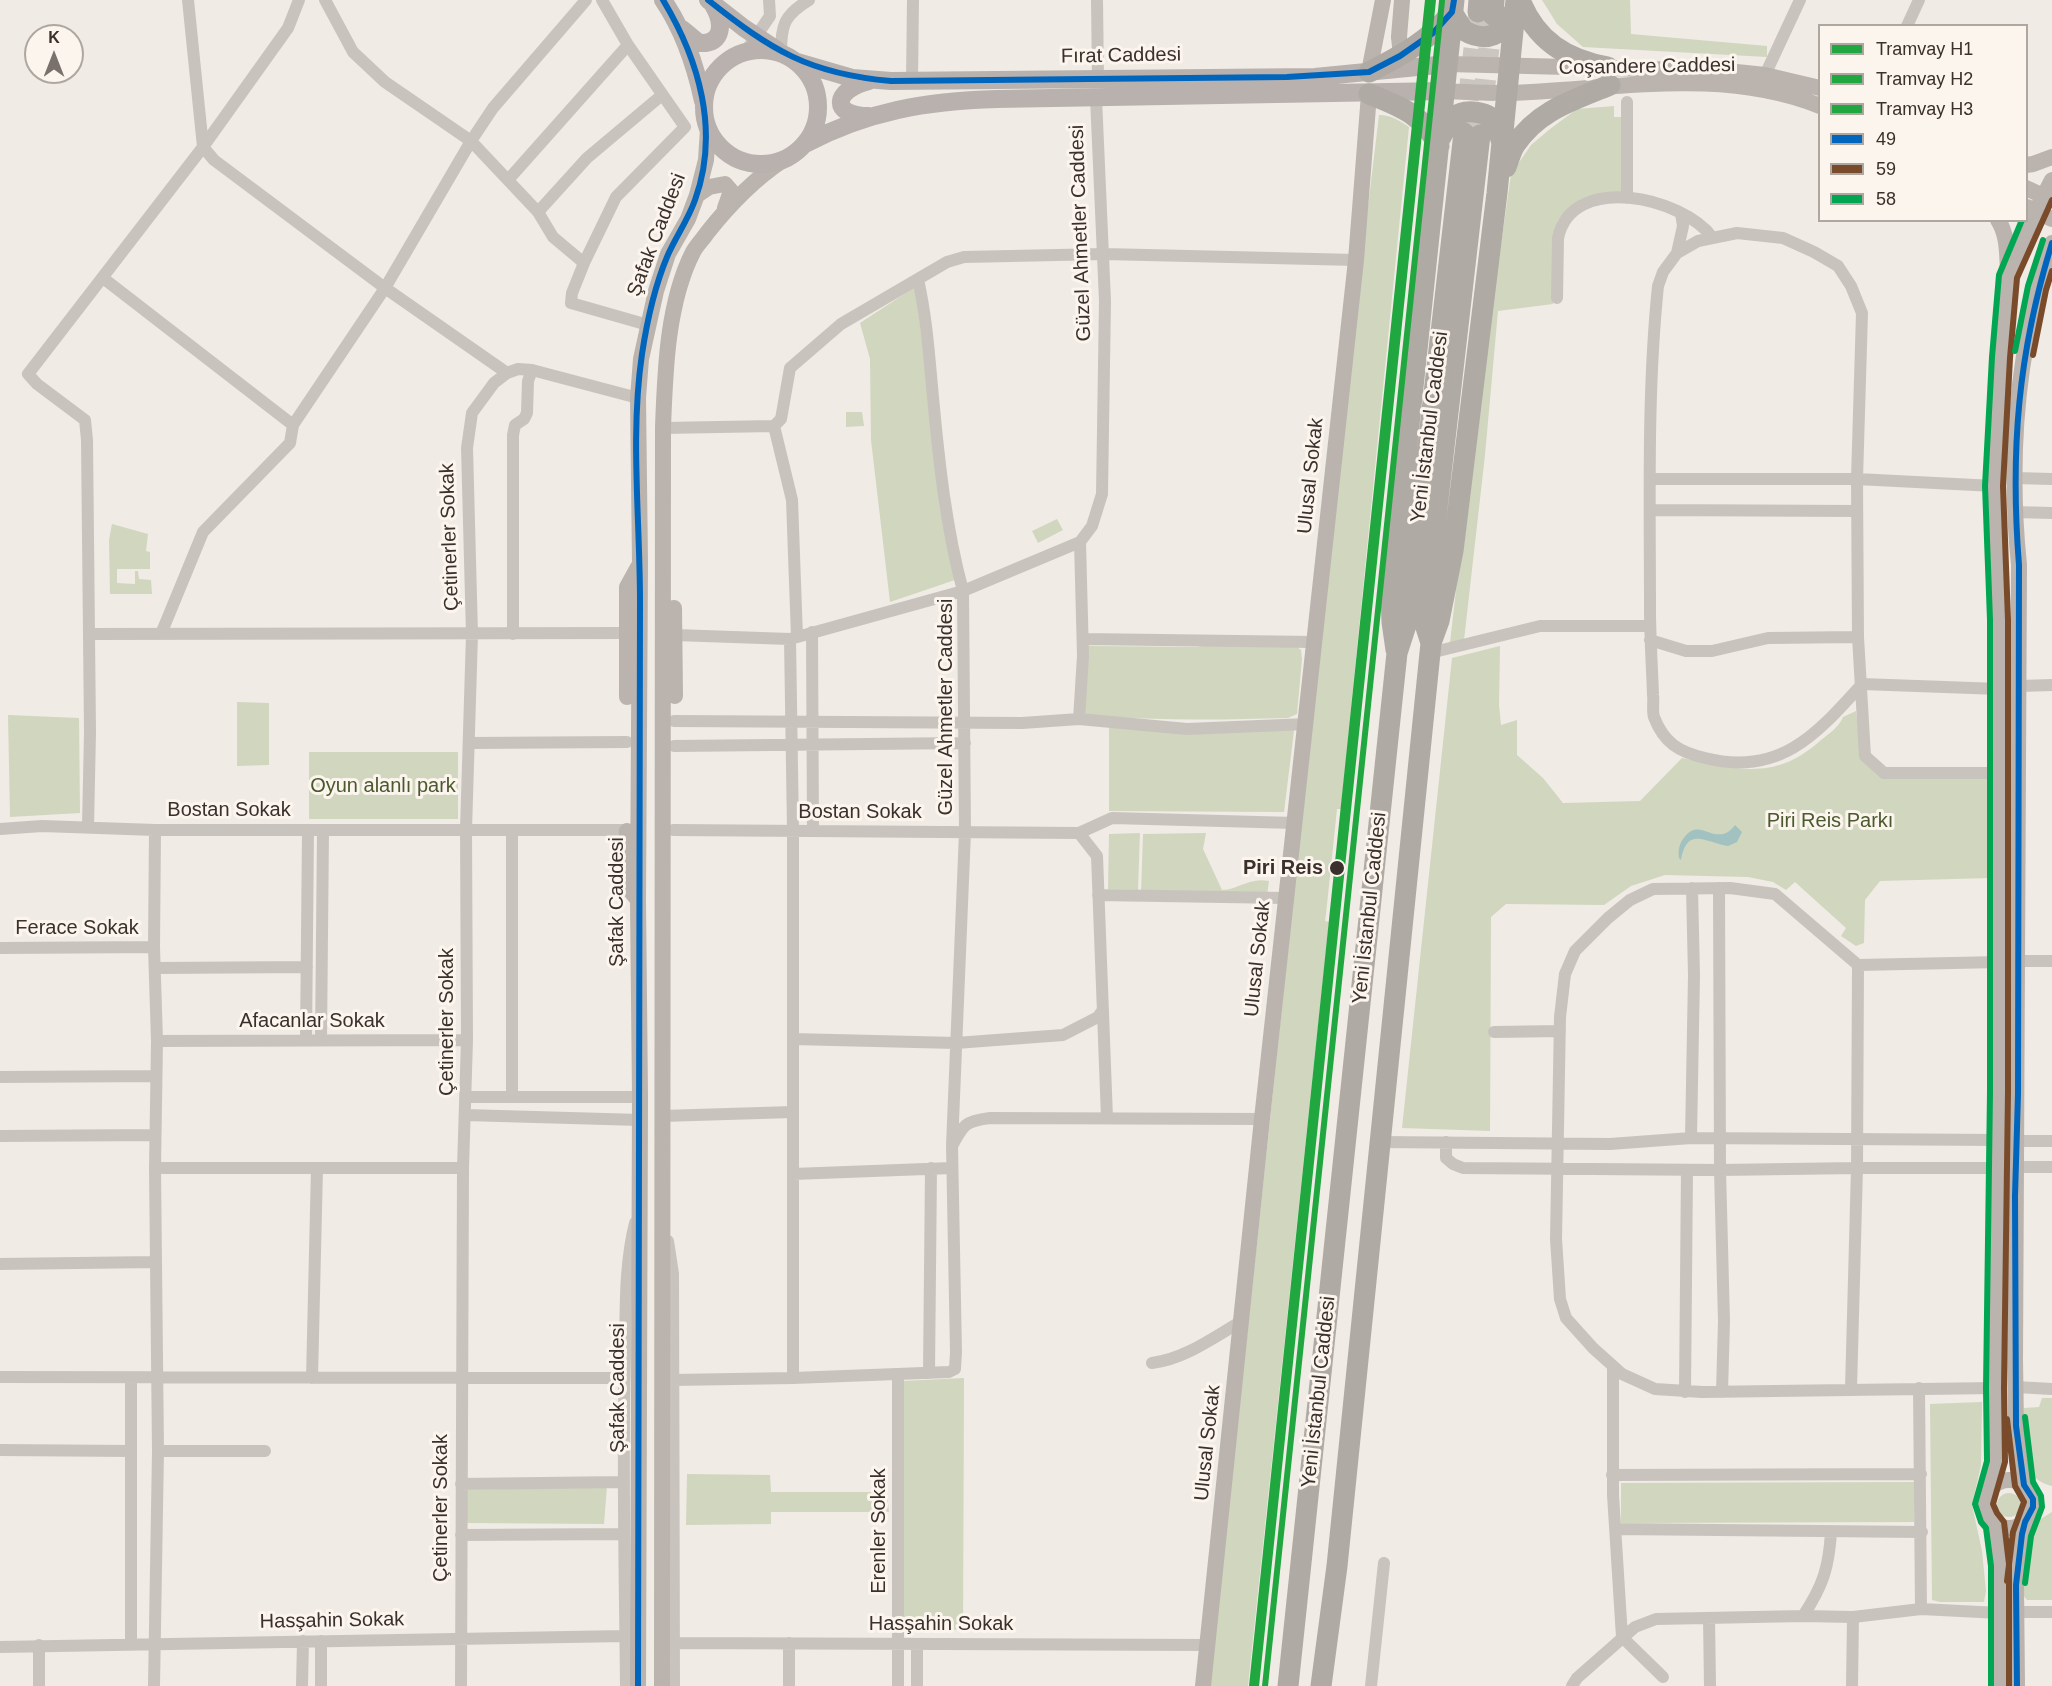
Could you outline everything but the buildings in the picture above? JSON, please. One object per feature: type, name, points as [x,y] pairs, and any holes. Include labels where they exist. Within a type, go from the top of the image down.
[{"type":"highway","points":[[1453,6],[1463,30],[1478,36],[1494,36],[1505,28],[1517,3]]},
{"type":"highway","points":[[1430,648],[1441,611],[1453,551],[1497,193],[1517,3]]},
{"type":"highway","points":[[1517,3],[1554,47],[1609,76]]},
{"type":"highway","points":[[1369,72],[1401,62],[1433,33],[1453,6]]},
{"type":"highway","points":[[1396,653],[1391,596],[1453,6]]},
{"type":"highway","points":[[1497,193],[1514,146],[1533,124],[1558,105],[1609,76]]},
{"type":"highway","points":[[1369,94],[1416,116],[1439,143]]},
{"type":"highway","points":[[1439,143],[1447,124],[1454,117],[1461,112],[1471,112],[1488,117],[1496,123],[1502,144]]},
{"type":"highway","name":"Yeni İstanbul Caddesi","points":[[1288,1686],[1396,653],[1408,618],[1472,134],[1424,621],[1430,648],[1336,1566],[1321,1686]]},
{"type":"main road","points":[[663,0],[679,26],[694,65],[708,129],[724,151],[739,160],[756,164],[783,160],[805,144],[869,117],[895,109],[941,102],[1444,91]]},
{"type":"main road","points":[[1369,72],[1383,0]]},
{"type":"main road","points":[[1402,0],[1399,37],[1401,62],[1448,64]]},
{"type":"main road","points":[[679,26],[692,40],[699,43],[712,41],[717,37],[721,25],[717,11],[710,1]]},
{"type":"main road","name":"Fırat Caddesi","points":[[710,1],[751,44],[837,75],[870,81],[1287,78],[1369,72]]},
{"type":"main road","points":[[703,103],[707,86],[716,70],[729,58],[751,44]]},
{"type":"main road","points":[[789,57],[804,68],[814,83],[818,101],[817,119],[805,144]]},
{"type":"main road","name":"Coşandere Caddesi","points":[[1448,64],[1511,65],[1609,76],[1733,84],[1792,95],[1818,105]]},
{"type":"main road","name":"Coşandere Caddesi","points":[[1444,91],[1508,93],[1609,76],[1726,71],[1765,75],[1818,88]]},
{"type":"main road","points":[[869,117],[848,113],[841,104],[841,99],[845,91],[852,86],[870,81]]},
{"type":"main road","name":"Ulusal Sokak","points":[[1203,1686],[1262,1119],[1356,260],[1369,94]]},
{"type":"main road","name":"Şafak Caddesi","points":[[638,1686],[640,563],[638,398],[641,359],[656,291],[668,255],[688,219],[697,195],[706,160],[708,129]]},
{"type":"main road","points":[[2028,165],[2052,157]]},
{"type":"main road","name":"Şafak Caddesi","points":[[662,1686],[663,428],[668,352],[678,293],[694,251],[723,212],[758,178],[783,160]]},
{"type":"main road","points":[[2008,276],[2052,180]]},
{"type":"main road","points":[[697,195],[709,187],[725,184],[731,191],[723,212]]},
{"type":"main road","points":[[2028,190],[2052,219]]},
{"type":"main road","points":[[1999,222],[2003,228],[2007,250],[2008,276],[1994,486],[1999,620],[2000,963],[1996,1462],[1984,1504],[1989,1518],[1995,1524],[2010,1528],[2025,1522]]},
{"type":"main road","points":[[2000,1686],[2007,1613],[2016,1585],[2025,1522],[2030,1515],[2033,1499],[2024,1485],[2016,1426],[2019,565],[2014,512],[2021,371],[2037,288],[2050,257],[2036,248],[2021,247]]},
{"type":"main road","points":[[638,900],[626,884],[627,587],[640,563]]},
{"type":"main road","points":[[663,901],[673,886],[675,635],[673,579],[664,564]]},
{"type":"main road","points":[[639,1264],[663,1264]]},
{"type":"main road","points":[[1989,1489],[2002,1480],[2017,1481],[2024,1485]]},
{"type":"main road","points":[[1995,1524],[2017,1686]]},
{"type":"street","points":[[189,0],[202,147],[214,160],[385,288],[507,373],[518,369],[532,370],[638,398]]},
{"type":"street","points":[[88,827],[90,634],[85,420],[37,384],[28,374],[202,147],[288,28],[298,0]]},
{"type":"street","points":[[325,0],[353,52],[385,82],[471,141],[538,212],[553,237],[584,263]]},
{"type":"street","points":[[161,634],[203,532],[290,443],[293,425],[385,288],[471,141],[493,108],[586,0]]},
{"type":"street","points":[[602,0],[628,45],[685,127],[616,197],[584,263],[572,294],[571,303],[648,326]]},
{"type":"street","points":[[751,44],[770,16],[769,0]]},
{"type":"street","points":[[789,57],[781,34],[785,20],[792,11],[809,0]]},
{"type":"street","points":[[912,0],[912,81]]},
{"type":"street","points":[[1097,0],[1098,79]]},
{"type":"street","points":[[1765,75],[1800,0]]},
{"type":"street","points":[[1908,24],[1918,0]]},
{"type":"street","points":[[508,180],[628,45]]},
{"type":"street","points":[[538,212],[586,158],[662,95]]},
{"type":"street","name":"Güzel Ahmetler Caddesi","points":[[929,1373],[949,1372],[955,1369],[957,1352],[952,1146],[965,832],[963,591],[1080,542],[1092,526],[1102,494],[1104,254],[1096,98]]},
{"type":"street","points":[[1627,102],[1627,198]]},
{"type":"street","points":[[1557,298],[1560,228],[1569,214],[1595,200],[1627,198],[1646,200],[1681,213],[1704,226],[1712,237]]},
{"type":"street","points":[[1681,213],[1682,239],[1677,253],[1663,272],[1659,286],[1650,393],[1650,640],[1653,716],[1665,737],[1684,753],[1712,760],[1743,763],[1771,760],[1824,726],[1862,684],[1999,689]]},
{"type":"street","points":[[1677,253],[1698,241],[1737,233],[1783,238],[1838,266],[1851,286],[1862,313],[1857,511],[1858,637],[1865,756],[1884,773],[1999,773]]},
{"type":"street","points":[[663,428],[774,426],[782,419],[790,368],[841,324],[947,262],[964,257],[1104,254],[1356,260]]},
{"type":"street","points":[[103,278],[293,425]]},
{"type":"street","points":[[675,635],[794,638],[963,591],[948,517],[933,399],[927,317],[918,279]]},
{"type":"street","points":[[513,634],[513,435],[515,425],[524,419],[527,412],[528,381],[532,370]]},
{"type":"street","name":"Çetinerler Sokak","points":[[460,1686],[463,1167],[467,1040],[466,830],[472,634],[467,448],[472,413],[494,383],[507,373]]},
{"type":"street","points":[[774,426],[792,500],[794,638],[791,722],[793,1378]]},
{"type":"street","points":[[2015,478],[2052,479]]},
{"type":"street","points":[[1650,479],[1857,479],[1994,486]]},
{"type":"street","points":[[1650,510],[1857,511]]},
{"type":"street","points":[[2014,512],[2052,513]]},
{"type":"street","points":[[1079,719],[1083,639],[1080,542]]},
{"type":"street","points":[[1430,648],[1540,627],[1650,626]]},
{"type":"street","points":[[812,632],[813,831]]},
{"type":"street","points":[[90,634],[628,633]]},
{"type":"street","points":[[1650,640],[1686,651],[1712,651],[1768,638],[1858,637]]},
{"type":"street","points":[[1083,639],[1314,642]]},
{"type":"street","points":[[2019,686],[2052,685]]},
{"type":"street","points":[[674,721],[1022,723],[1079,719],[1187,729],[1307,724]]},
{"type":"street","points":[[469,743],[627,742]]},
{"type":"street","points":[[674,746],[965,743]]},
{"type":"street","name":"Bostan Sokak","points":[[673,830],[1079,833],[1112,818],[1295,823]]},
{"type":"street","name":"Bostan Sokak","points":[[0,830],[42,826],[155,830],[627,830]]},
{"type":"street","points":[[154,1686],[158,1451],[155,830]]},
{"type":"street","points":[[306,1040],[308,830]]},
{"type":"street","points":[[321,1040],[323,830]]},
{"type":"street","points":[[512,830],[512,1097]]},
{"type":"street","points":[[1079,833],[1097,856],[1107,1118]]},
{"type":"street","points":[[1691,1138],[1694,975],[1692,888]]},
{"type":"street","points":[[1995,1388],[1722,1392],[1655,1389],[1622,1374],[1593,1348],[1566,1318],[1560,1299],[1556,1239],[1560,1031],[1565,974],[1575,951],[1630,900],[1653,889],[1719,888],[1775,894],[1858,965],[2000,963]]},
{"type":"street","points":[[1719,888],[1720,1170],[1724,1321],[1722,1392]]},
{"type":"street","points":[[1098,895],[1286,898]]},
{"type":"street","name":"Ferace Sokak","points":[[0,948],[154,947]]},
{"type":"street","points":[[2018,961],[2052,962]]},
{"type":"street","points":[[1851,1389],[1857,1167],[1858,965]]},
{"type":"street","points":[[154,968],[307,967]]},
{"type":"street","points":[[793,1039],[956,1042],[1063,1035],[1098,1017],[1102,1011]]},
{"type":"street","points":[[1494,1032],[1560,1031]]},
{"type":"street","name":"Afacanlar Sokak","points":[[157,1041],[467,1040]]},
{"type":"street","points":[[0,1077],[156,1076]]},
{"type":"street","points":[[466,1097],[640,1096]]},
{"type":"street","points":[[662,1116],[793,1112]]},
{"type":"street","points":[[465,1115],[640,1120]]},
{"type":"street","points":[[952,1146],[962,1128],[971,1120],[990,1118],[1262,1119]]},
{"type":"street","points":[[0,1136],[155,1135]]},
{"type":"street","points":[[1379,1142],[1610,1144],[1691,1138],[1998,1140]]},
{"type":"street","points":[[2016,1141],[2052,1141]]},
{"type":"street","points":[[1446,1142],[1446,1158],[1453,1164],[1463,1167],[1687,1170],[1857,1167],[1997,1168]]},
{"type":"street","points":[[155,1168],[463,1167]]},
{"type":"street","points":[[793,1174],[952,1167]]},
{"type":"street","points":[[2016,1167],[2052,1167]]},
{"type":"street","points":[[312,1378],[317,1168]]},
{"type":"street","points":[[673,1380],[929,1373],[931,1168]]},
{"type":"street","points":[[1685,1392],[1687,1170]]},
{"type":"street","points":[[626,1686],[624,1378],[627,1269],[630,1244],[640,1202]]},
{"type":"street","points":[[662,1204],[673,1274],[674,1686]]},
{"type":"street","points":[[0,1264],[156,1262]]},
{"type":"street","points":[[1152,1363],[1186,1354],[1242,1321]]},
{"type":"street","points":[[1613,1366],[1612,1475],[1622,1637],[1663,1677]]},
{"type":"street","name":"Erenler Sokak","points":[[898,1375],[898,1686]]},
{"type":"street","points":[[0,1377],[624,1378]]},
{"type":"street","points":[[131,1378],[131,1644]]},
{"type":"street","points":[[2016,1387],[2052,1389]]},
{"type":"street","points":[[1919,1388],[1921,1609]]},
{"type":"street","points":[[0,1450],[131,1450]]},
{"type":"street","points":[[158,1451],[266,1451]]},
{"type":"street","points":[[1612,1475],[1921,1474]]},
{"type":"street","points":[[461,1484],[624,1482]]},
{"type":"street","points":[[1616,1529],[1922,1533]]},
{"type":"street","points":[[1803,1616],[1815,1598],[1829,1562],[1831,1532]]},
{"type":"street","points":[[461,1535],[624,1534]]},
{"type":"street","points":[[1371,1686],[1384,1563]]},
{"type":"street","points":[[1572,1686],[1576,1678],[1622,1637],[1635,1627],[1656,1619],[1853,1617],[1921,1609],[2007,1613],[2052,1612]]},
{"type":"street","points":[[1852,1686],[1853,1617]]},
{"type":"street","points":[[1709,1618],[1710,1686]]},
{"type":"street","name":"Hasşahin Sokak","points":[[0,1647],[625,1636]]},
{"type":"street","points":[[303,1641],[303,1686]]},
{"type":"street","points":[[321,1641],[321,1686]]},
{"type":"street","name":"Hasşahin Sokak","points":[[674,1643],[1207,1645]]},
{"type":"street","points":[[789,1643],[789,1686]]},
{"type":"street","points":[[917,1644],[917,1686]]},
{"type":"street","points":[[39,1645],[39,1686]]},
{"type":"green space","points":[[1542,0],[1630,0],[1631,34],[1767,46],[1767,57],[1583,47],[1557,24]]},
{"type":"green space","points":[[1614,106],[1614,117],[1625,117],[1624,197],[1587,196],[1558,220],[1555,236],[1553,304],[1498,311],[1485,455],[1464,640],[1450,643],[1471,457],[1511,174],[1531,145],[1577,109]]},
{"type":"green space","points":[[1379,115],[1395,118],[1409,127],[1341,809],[1337,809],[1325,921],[1329,922],[1248,1686],[1210,1686],[1357,298]]},
{"type":"green space","points":[[915,287],[955,580],[890,602],[871,440],[870,359],[860,323]]},
{"type":"green space","points":[[846,412],[862,412],[864,426],[846,427]]},
{"type":"green space","points":[[1057,519],[1063,530],[1038,543],[1032,531]]},
{"type":"green space","points":[[112,524],[148,534],[146,551],[150,552],[150,569],[117,569],[117,583],[135,584],[135,571],[138,571],[139,579],[151,580],[152,594],[110,594],[109,540]]},
{"type":"green space","points":[[1213,644],[1296,646],[1301,650],[1297,714],[1288,718],[1188,720],[1113,717],[1084,713],[1088,646],[1197,647]]},
{"type":"green space","name":"Piri Reis Parkı","points":[[1500,646],[1501,725],[1517,720],[1517,755],[1543,778],[1563,803],[1640,801],[1682,758],[1720,766],[1755,769],[1788,762],[1831,732],[1843,717],[1856,711],[1861,752],[1883,774],[1988,772],[1990,878],[1880,881],[1865,900],[1864,943],[1856,946],[1841,936],[1846,928],[1795,882],[1786,890],[1773,882],[1748,877],[1665,875],[1631,886],[1604,905],[1506,904],[1491,917],[1490,1131],[1402,1128],[1452,658]]},
{"type":"green space","points":[[237,702],[269,703],[269,765],[237,766]]},
{"type":"green space","points":[[8,715],[79,718],[80,813],[10,817]]},
{"type":"green space","points":[[1109,726],[1287,726],[1294,731],[1284,812],[1109,811]]},
{"type":"green space","name":"Oyun alanlı park","points":[[309,752],[458,752],[458,819],[309,819]]},
{"type":"green space","points":[[1140,833],[1138,890],[1108,889],[1109,834]]},
{"type":"green space","points":[[1206,833],[1203,849],[1222,890],[1262,880],[1269,881],[1267,896],[1141,893],[1143,834]]},
{"type":"green space","points":[[964,1378],[963,1630],[903,1628],[902,1381]]},
{"type":"green space","points":[[2042,1398],[2052,1398],[2052,1486],[2040,1481],[2032,1474],[2027,1465],[2022,1443],[2024,1408],[2039,1407]]},
{"type":"green space","points":[[1982,1402],[1981,1465],[1972,1505],[1982,1551],[1986,1591],[1984,1602],[1940,1602],[1932,1600],[1930,1404]]},
{"type":"green space","points":[[687,1474],[770,1475],[771,1492],[887,1492],[889,1512],[771,1512],[771,1524],[686,1525]]},
{"type":"green space","points":[[1914,1482],[1914,1522],[1621,1523],[1621,1483]]},
{"type":"green space","points":[[607,1486],[604,1524],[466,1523],[467,1490]]},
{"type":"green space","points":[[2009,1493],[2018,1496],[2021,1505],[2018,1514],[2009,1517],[2000,1514],[1997,1505],[2000,1496]]},
{"type":"green space","points":[[2052,1512],[2052,1600],[2027,1600],[2023,1595],[2027,1533],[2034,1523]]},
{"type":"water","points":[[1735,825],[1742,832],[1737,842],[1728,846],[1693,839],[1684,849],[1681,860],[1679,858],[1682,841],[1693,830],[1723,834]]},
{"type":"tunnel","points":[[1465,131],[1478,12]]},
{"type":"tunnel","points":[[1480,131],[1492,19]]},
{"type":"tram line","name":"H1","points":[[1252,1686],[1428,0]]},
{"type":"tram line","name":"H2","points":[[1256,1686],[1433,0]]},
{"type":"tram line","name":"H3","points":[[1265,1686],[1442,1]]},
{"type":"transit line","name":"49","points":[[638,1686],[640,601],[636,477],[638,385],[646,329],[658,281],[695,200],[706,148],[702,97],[696,71],[676,23],[663,0]]},
{"type":"transit line","name":"49","points":[[708,0],[752,33],[792,57],[837,72],[862,78],[891,81],[1287,77],[1369,72],[1400,56],[1433,33],[1452,12],[1454,0]]},
{"type":"transit line","name":"59","points":[[2009,1686],[2009,1564],[2004,1522],[1993,1504],[2005,1462],[2008,620],[2003,486],[2017,278],[2052,200]]},
{"type":"transit line","name":"58","points":[[1991,1686],[1991,1566],[1986,1528],[1981,1522],[1975,1504],[1987,1461],[1990,620],[1985,486],[1999,275],[2021,222]]},
{"type":"transit line","name":"58","points":[[2015,351],[2028,286],[2043,240]]},
{"type":"transit line","name":"49","points":[[2017,1686],[2016,1585],[2022,1534],[2033,1507],[2033,1499],[2024,1485],[2016,1426],[2015,1196],[2018,1094],[2019,565],[2016,482],[2019,403],[2024,363],[2040,284],[2052,243]]},
{"type":"transit line","name":"59","points":[[2033,355],[2052,271]]},
{"type":"transit line","name":"58","points":[[2025,1417],[2033,1482],[2041,1496],[2042,1507],[2031,1536],[2025,1583]]},
{"type":"transit line","name":"59","points":[[2007,1419],[2015,1486],[2024,1502],[2013,1532],[2007,1581]]},
{"type":"place","name":"Piri Reis","points":[[1337,868]]}]
